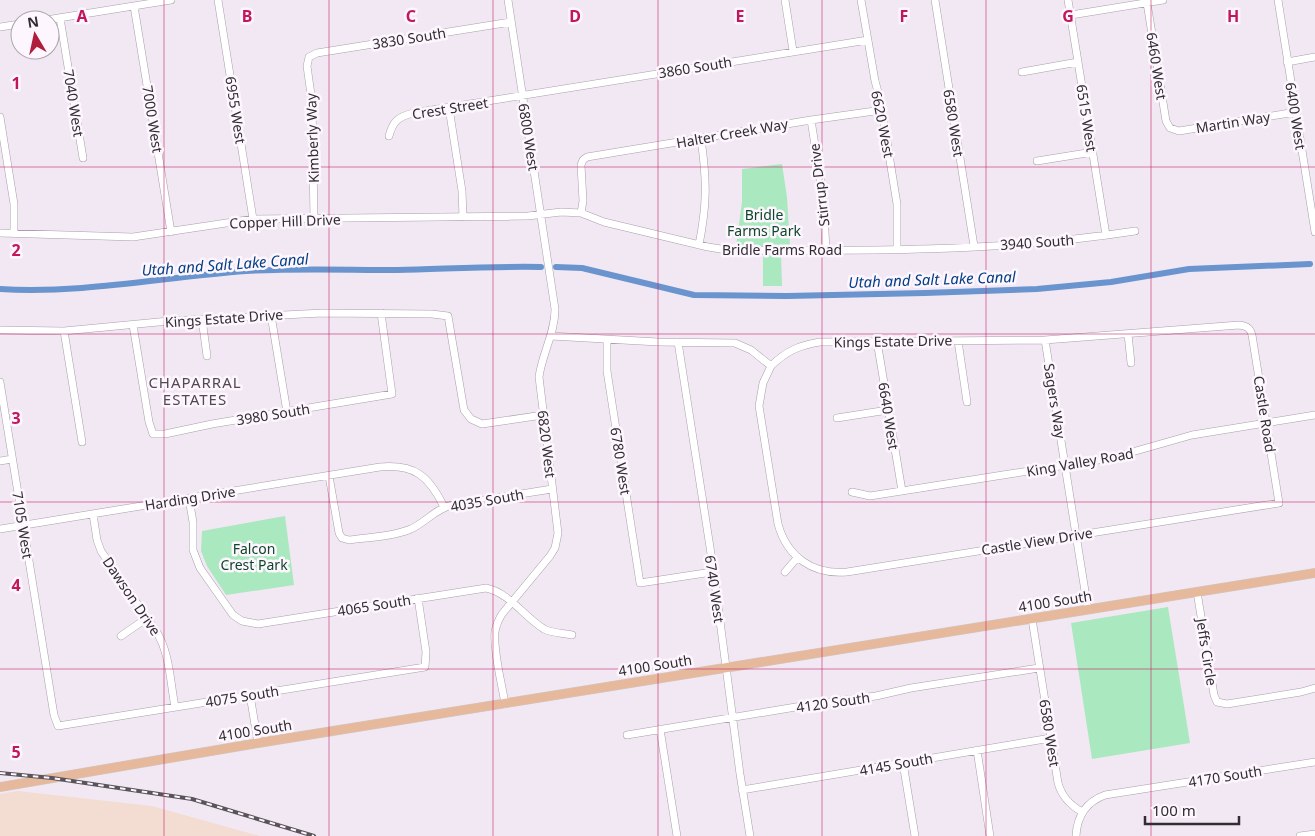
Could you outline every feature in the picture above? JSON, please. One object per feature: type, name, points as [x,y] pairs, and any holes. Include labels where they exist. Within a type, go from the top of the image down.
[{"type":"main road","name":"4100 South","points":[[0,787],[258,743],[1315,573]]},
{"type":"street","points":[[60,18],[170,0]]},
{"type":"street","name":"6955 West","points":[[218,0],[253,219]]},
{"type":"street","name":"6800 West","points":[[508,0],[550,274]]},
{"type":"street","points":[[785,0],[793,52]]},
{"type":"street","name":"6620 West","points":[[861,0],[874,81],[882,110],[897,204],[898,249]]},
{"type":"street","name":"6580 West","points":[[935,0],[974,246]]},
{"type":"street","name":"6515 West","points":[[1068,0],[1106,235]]},
{"type":"street","points":[[1070,14],[1163,0]]},
{"type":"street","name":"6400 West","points":[[1278,0],[1315,232]]},
{"type":"street","name":"6460 West","points":[[1147,3],[1166,121],[1170,128]]},
{"type":"street","name":"7000 West","points":[[134,6],[171,232]]},
{"type":"street","name":"7040 West","points":[[60,18],[83,158]]},
{"type":"street","name":"3830 South","points":[[309,57],[317,53],[511,22]]},
{"type":"street","name":"3860 South","points":[[522,95],[868,40]]},
{"type":"street","name":"Kimberly Way","points":[[309,57],[307,66],[312,102],[314,219]]},
{"type":"street","points":[[1288,62],[1315,57]]},
{"type":"street","points":[[1022,72],[1078,62]]},
{"type":"street","name":"Crest Street","points":[[389,136],[393,124],[400,117],[413,113],[522,95]]},
{"type":"street","points":[[449,108],[462,191],[463,217]]},
{"type":"street","name":"Halter Creek Way","points":[[581,213],[583,201],[581,168],[583,160],[590,156],[882,110]]},
{"type":"street","name":"Martin Way","points":[[1170,128],[1179,131],[1296,112]]},
{"type":"street","points":[[0,117],[14,204],[14,233]]},
{"type":"street","name":"Stirrup Drive","points":[[811,120],[822,192],[826,250]]},
{"type":"street","points":[[699,245],[706,190],[701,139]]},
{"type":"street","points":[[1037,160],[1092,152]]},
{"type":"street","name":"Bridle Farms Road","points":[[540,215],[567,212],[581,213],[604,222],[727,250],[939,249]]},
{"type":"street","name":"Copper Hill Drive","points":[[0,233],[132,237],[253,219],[540,215]]},
{"type":"street","name":"3940 South","points":[[939,249],[1079,239],[1135,231]]},
{"type":"street","name":"6820 West","points":[[505,704],[495,647],[497,623],[502,614],[555,548],[558,533],[539,377],[544,354],[555,322],[556,309],[550,274]]},
{"type":"street","name":"Kings Estate Drive","points":[[0,330],[64,331],[271,315],[381,313],[448,316],[464,410],[471,419],[482,424],[543,415]]},
{"type":"street","name":"3980 South","points":[[133,325],[149,422],[153,434],[165,434],[212,424],[392,394],[381,313]]},
{"type":"street","points":[[271,315],[287,412]]},
{"type":"street","points":[[202,319],[207,356]]},
{"type":"street","name":"Kings Estate Drive","points":[[771,366],[791,349],[805,344],[820,342],[1045,340],[1239,325],[1248,327]]},
{"type":"street","name":"Castle Road","points":[[1248,327],[1252,335],[1279,503]]},
{"type":"street","points":[[64,331],[82,442]]},
{"type":"street","points":[[1128,334],[1131,363]]},
{"type":"street","points":[[551,336],[607,340],[735,343],[751,350],[771,366]]},
{"type":"street","name":"6780 West","points":[[607,340],[607,371],[640,583],[712,572]]},
{"type":"street","points":[[958,340],[967,402]]},
{"type":"street","name":"Sagers Way","points":[[1045,340],[1088,610]]},
{"type":"street","name":"6640 West","points":[[877,341],[902,491]]},
{"type":"street","name":"6740 West","points":[[678,342],[710,550],[742,790],[750,836]]},
{"type":"street","name":"Castle View Drive","points":[[771,366],[761,389],[760,411],[778,524],[784,542],[797,558],[814,568],[827,572],[840,572],[1279,503]]},
{"type":"street","name":"7105 West","points":[[0,382],[54,715],[58,726]]},
{"type":"street","points":[[837,418],[888,410]]},
{"type":"street","name":"King Valley Road","points":[[852,492],[870,496],[1065,465],[1126,454],[1192,435],[1315,415]]},
{"type":"street","points":[[0,461],[12,459]]},
{"type":"street","name":"Harding Drive","points":[[0,529],[380,467],[398,466],[412,469],[421,474],[431,483],[444,507]]},
{"type":"street","name":"4035 South","points":[[329,476],[338,530],[344,540],[404,531],[420,524],[444,507],[552,488]]},
{"type":"street","name":"4065 South","points":[[189,498],[193,522],[192,544],[196,559],[205,575],[234,615],[242,621],[258,624],[486,588],[496,591],[512,602],[546,630],[572,635]]},
{"type":"street","name":"Dawson Drive","points":[[93,514],[96,535],[101,551],[160,636],[165,649],[175,707]]},
{"type":"street","points":[[785,572],[797,558]]},
{"type":"street","name":"Jeffs Circle","points":[[1197,592],[1214,695],[1217,702],[1228,704],[1315,688]]},
{"type":"street","name":"4075 South","points":[[58,726],[425,667],[426,652],[418,598]]},
{"type":"street","points":[[120,636],[147,618]]},
{"type":"street","name":"6580 West","points":[[1032,619],[1057,779],[1061,792],[1070,804],[1082,812]]},
{"type":"street","name":"4120 South","points":[[627,734],[814,704],[868,698],[911,688],[1039,668]]},
{"type":"street","points":[[250,695],[258,743]]},
{"type":"street","points":[[660,729],[678,836]]},
{"type":"street","name":"4145 South","points":[[742,790],[1051,738]]},
{"type":"street","points":[[976,750],[990,836]]},
{"type":"street","name":"4170 South","points":[[1082,812],[1096,800],[1111,794],[1315,762]]},
{"type":"street","points":[[904,763],[915,836]]},
{"type":"street","points":[[1076,836],[1077,823],[1082,812]]},
{"type":"street","points":[[1300,836],[1315,834]]},
{"type":"shaded area","points":[[18,791],[152,806],[260,836],[0,836],[0,794]]},
{"type":"green space","name":"Bridle Farms Park","points":[[782,164],[787,197],[790,246],[736,246],[742,202],[742,169]]},
{"type":"green space","name":"Bridle Farms Park","points":[[763,255],[781,255],[782,286],[763,286]]},
{"type":"green space","name":"Falcon Crest Park","points":[[285,516],[294,585],[226,595],[207,566],[201,551],[202,531]]},
{"type":"green space","points":[[1168,607],[1190,743],[1092,759],[1071,623]]},
{"type":"waterway","name":"Utah and Salt Lake Canal","points":[[556,267],[582,268],[694,295],[787,296],[1037,289],[1111,282],[1189,269],[1310,264]]},
{"type":"waterway","name":"Utah and Salt Lake Canal","points":[[0,289],[31,290],[92,287],[265,270],[541,267]]},
{"type":"railway","points":[[0,773],[52,778],[192,799],[314,836]]},
{"type":"district","name":"CHAPARRAL ESTATES","points":[[195,390]]}]
